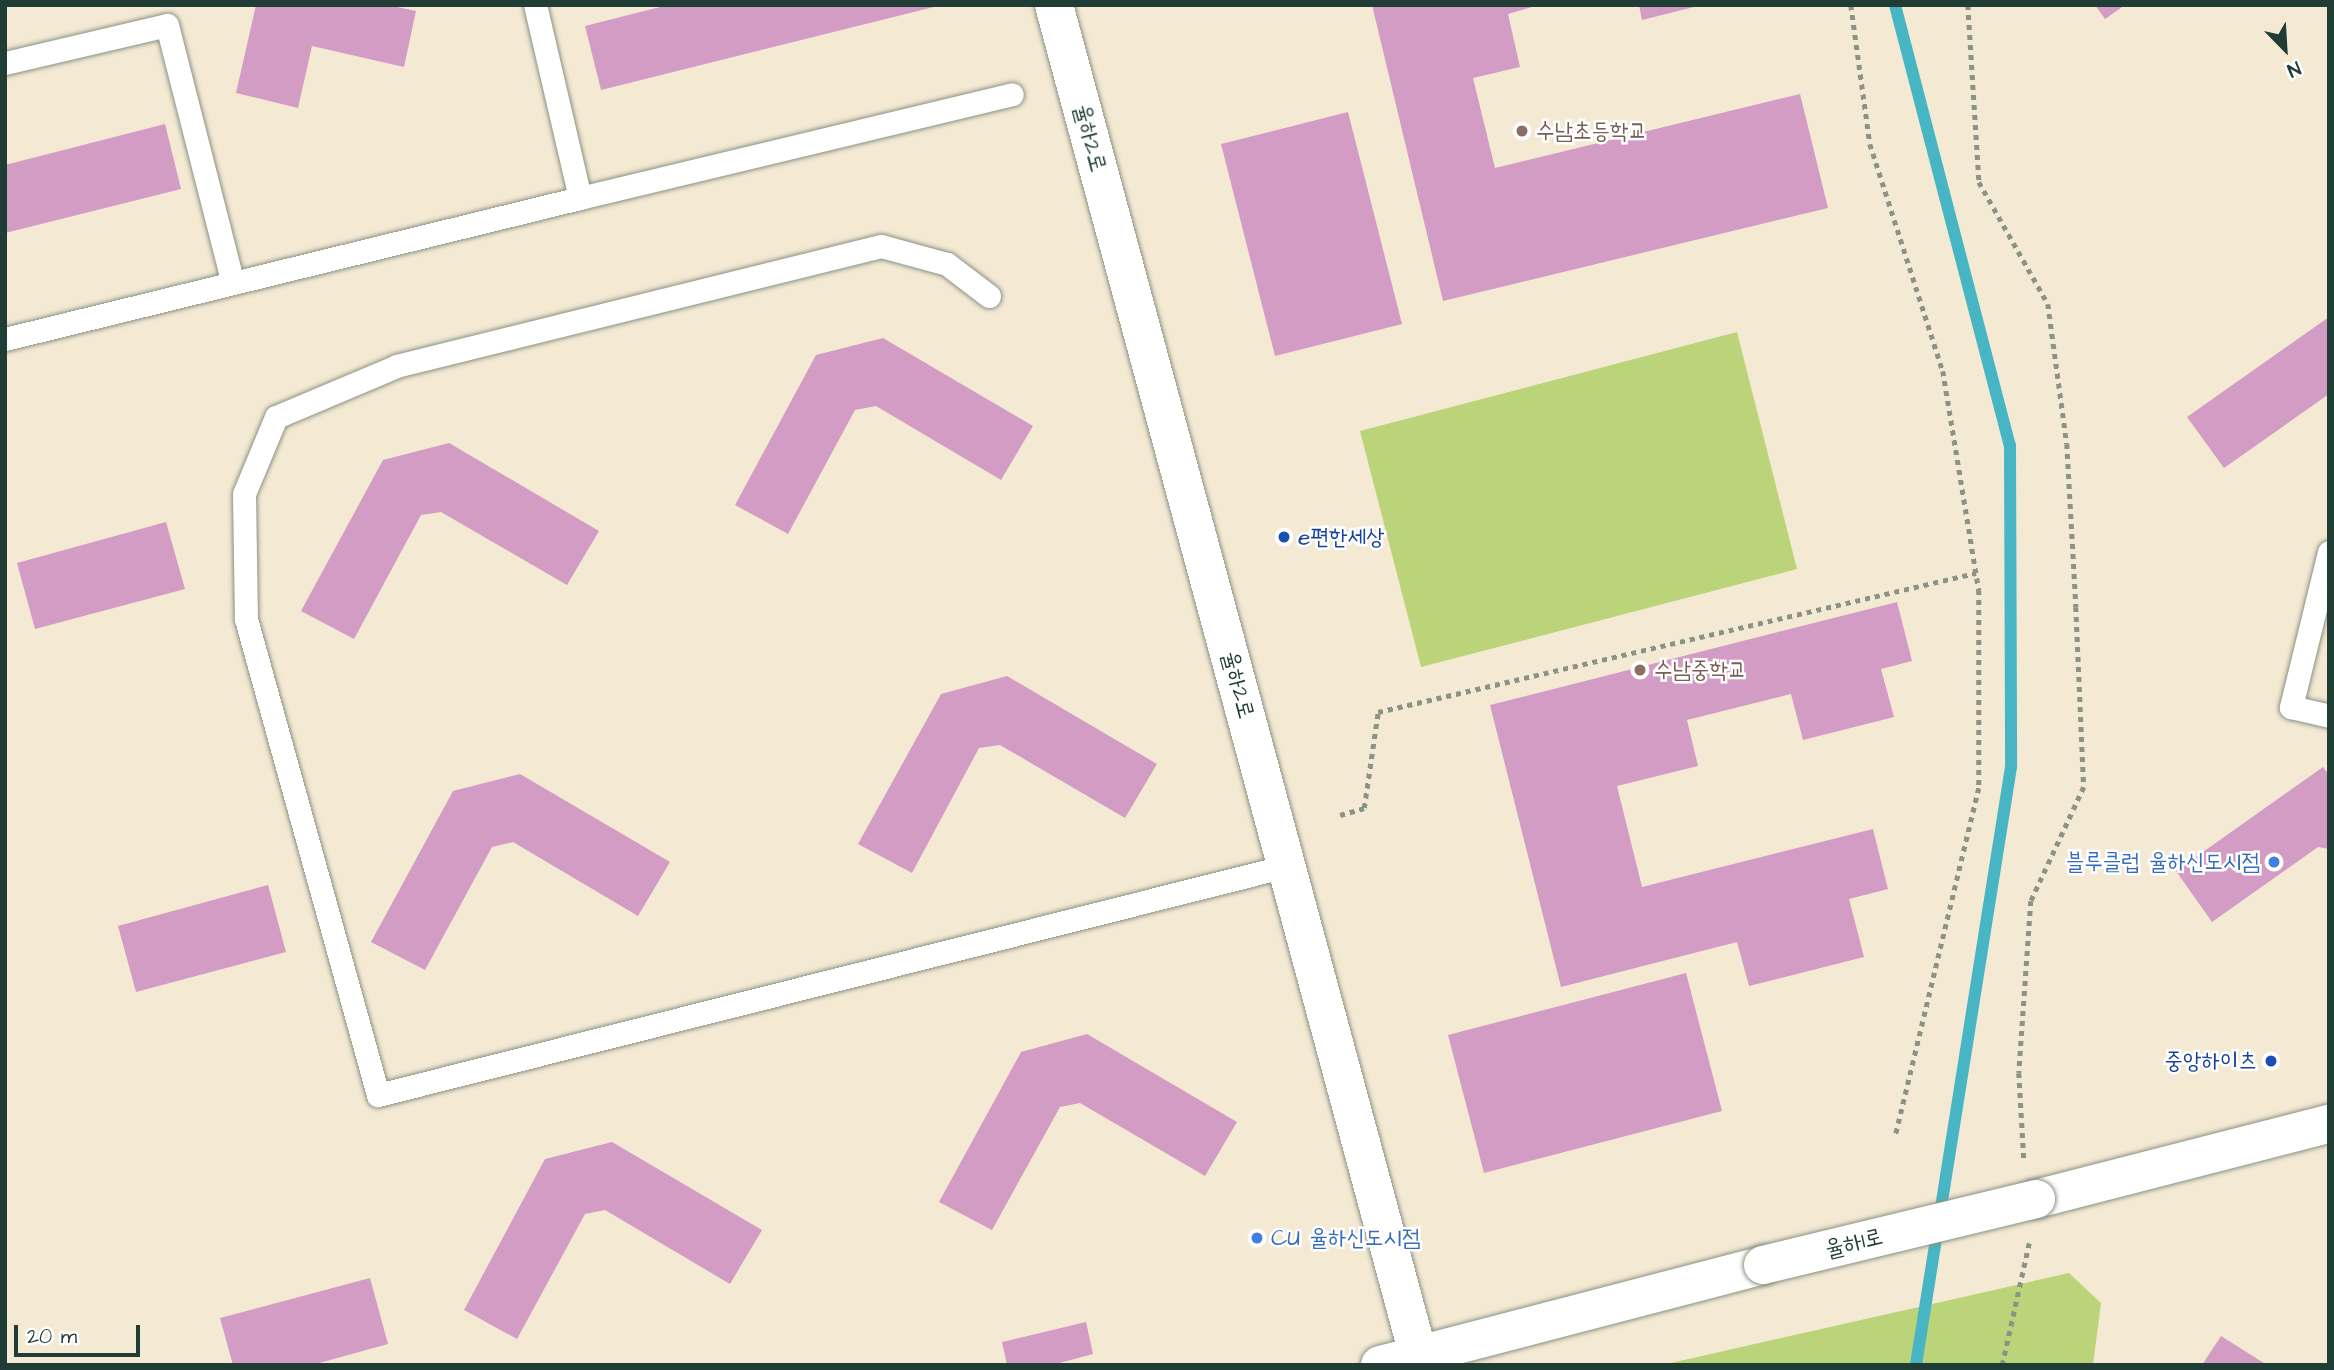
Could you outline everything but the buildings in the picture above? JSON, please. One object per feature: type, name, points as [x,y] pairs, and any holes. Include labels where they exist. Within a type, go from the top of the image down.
[{"type":"street","name":"율하2로","points":[[1054,5],[1420,1360]]},
{"type":"street","name":"율하1로","points":[[1380,1365],[1420,1360],[1763,1265],[2030,1184],[2329,1124]]},
{"type":"lane","points":[[535,5],[580,198]]},
{"type":"lane","points":[[5,63],[165,15],[233,283]]},
{"type":"lane","points":[[5,339],[1012,94]]},
{"type":"lane","points":[[989,296],[947,264],[881,246],[397,366],[275,417],[244,494],[246,619],[377,1095],[1286,866]]},
{"type":"lane","points":[[2329,552],[2291,707],[2329,716]]},
{"type":"path","points":[[1851,5],[1870,144],[1943,371],[1976,573],[1979,788],[1896,1134]]},
{"type":"path","points":[[1968,5],[1979,182],[2048,304],[2067,444],[2076,607],[2084,787],[2031,901],[2019,1073],[2030,1184]]},
{"type":"path","points":[[1340,815],[1364,808],[1378,712],[1976,573]]},
{"type":"path","points":[[2002,1365],[2030,1252],[2029,1238]]},
{"type":"green space","points":[[1737,332],[1797,569],[1421,667],[1360,431]]},
{"type":"green space","points":[[2069,1273],[2101,1303],[2093,1365],[1662,1365]]},
{"type":"waterway","points":[[1895,5],[2010,445],[2011,767],[1916,1365]]},
{"type":"place","name":"수남초등학교","points":[[1522,131]]},
{"type":"place","name":"e편한세상","points":[[1284,537]]},
{"type":"place","name":"수남중학교","points":[[1640,670]]},
{"type":"place","name":"블루클럽 율하신도시점","points":[[2274,862]]},
{"type":"place","name":"중앙하이츠","points":[[2271,1061]]},
{"type":"place","name":"CU 율하신도시점","points":[[1257,1238]]}]
